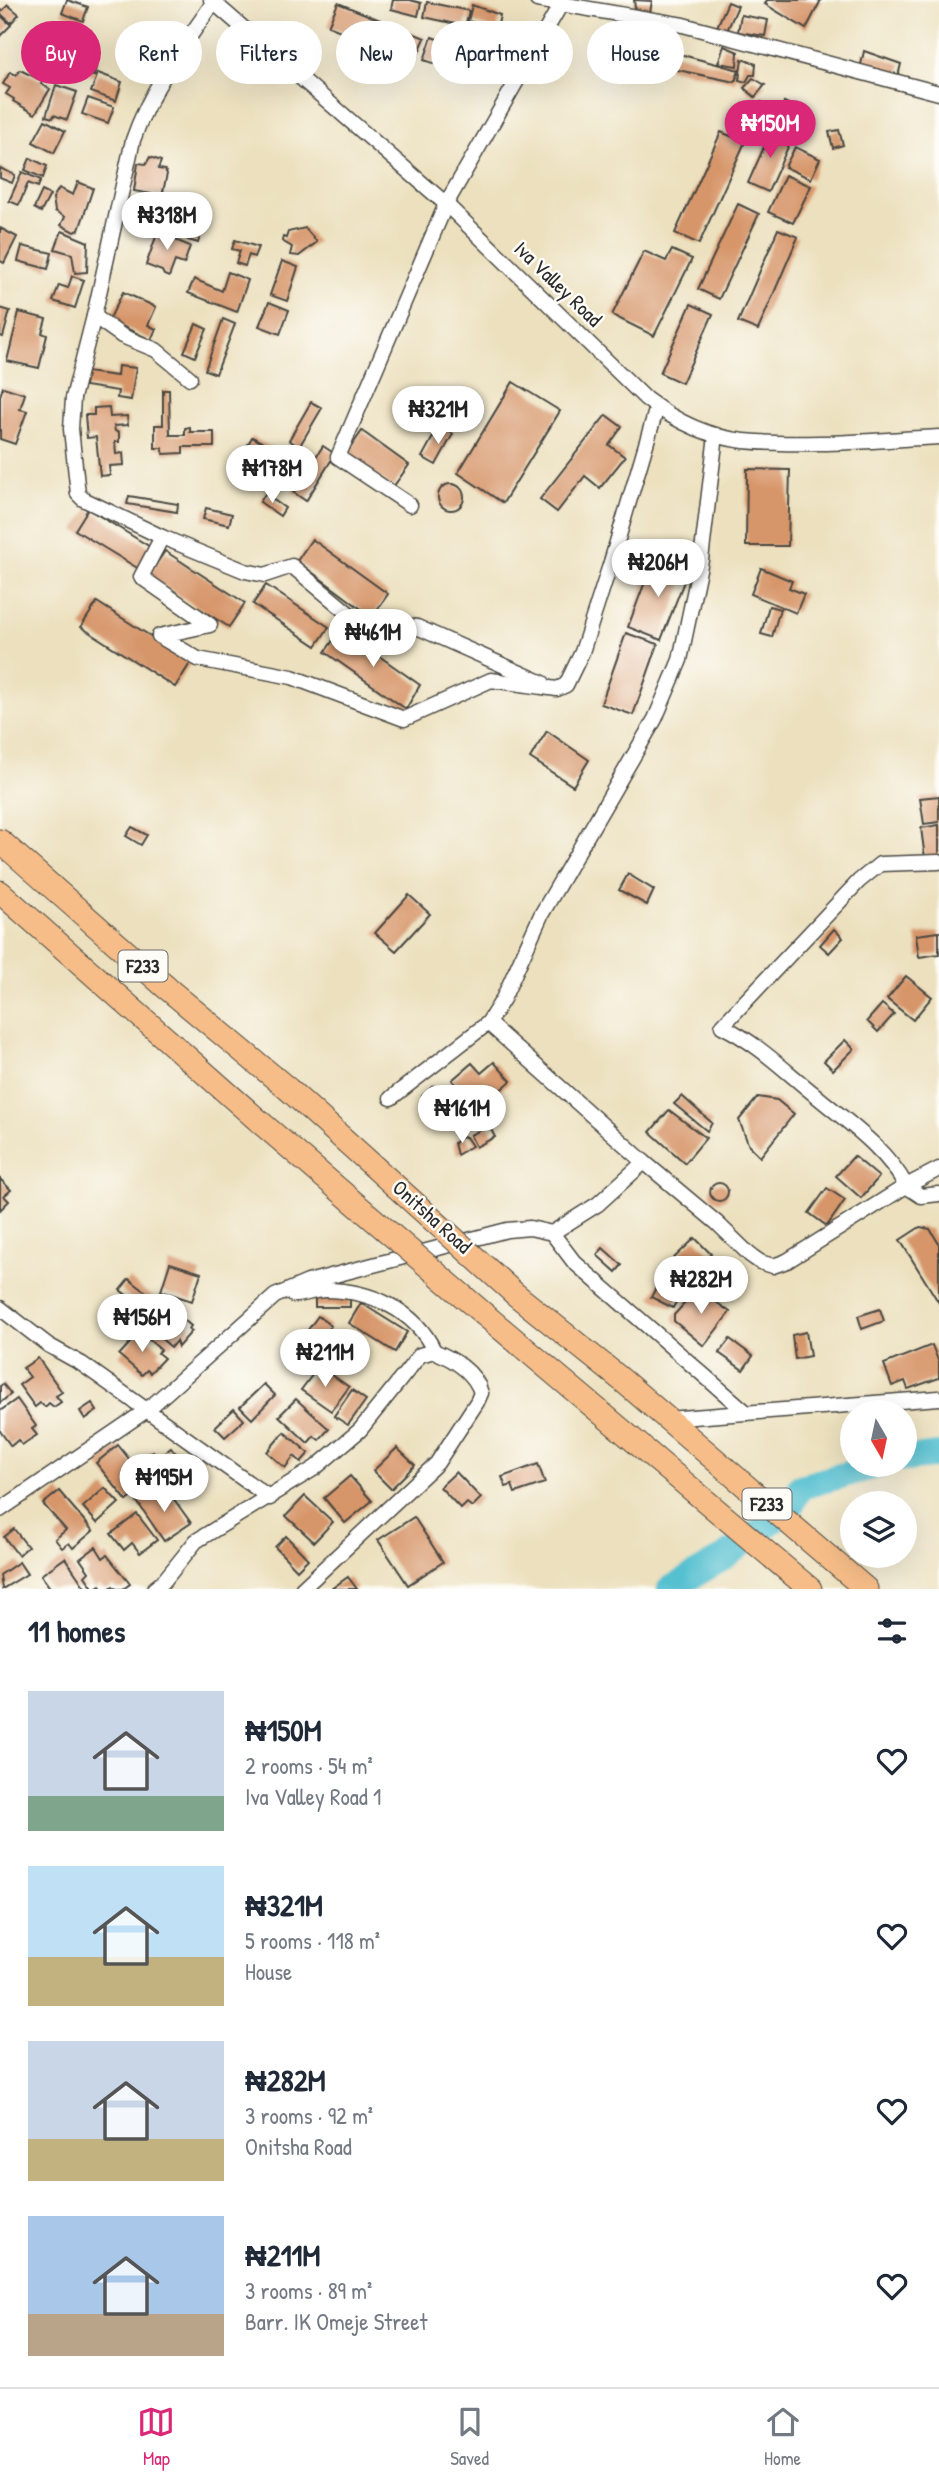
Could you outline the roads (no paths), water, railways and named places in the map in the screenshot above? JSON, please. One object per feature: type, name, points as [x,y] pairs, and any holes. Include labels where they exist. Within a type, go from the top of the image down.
[{"type":"main road","name":"Onitsha Road","points":[[0,841],[168,989],[288,1089],[515,1294],[622,1380],[866,1589]]},
{"type":"main road","name":"Onitsha Road","points":[[0,892],[260,1122],[810,1589]]},
{"type":"street","points":[[537,0],[561,5],[615,5],[939,93]]},
{"type":"street","points":[[212,1],[141,116],[133,140],[71,412],[78,494],[83,499],[162,537],[245,571],[265,575],[292,566],[353,617],[417,627],[557,689]]},
{"type":"street","name":"Iva Valley Road","points":[[212,1],[446,204],[657,407],[688,425],[743,441],[826,442],[939,437]]},
{"type":"street","points":[[410,505],[338,457],[446,204],[561,5]]},
{"type":"street","points":[[94,316],[122,336],[156,350],[190,378]]},
{"type":"street","points":[[162,537],[141,577],[210,625],[159,636],[198,659],[292,677],[404,719],[491,680],[557,689],[566,685],[582,652],[657,407]]},
{"type":"street","points":[[391,1098],[488,1024],[503,999],[541,915],[655,719],[680,660],[701,560],[716,435]]},
{"type":"street","points":[[939,862],[880,863],[859,881],[722,1026],[746,1038],[864,1136],[900,1174],[906,1186],[921,1196],[939,1194]]},
{"type":"street","points":[[488,1024],[760,1262],[773,1266],[787,1261],[906,1186],[939,1169]]},
{"type":"street","points":[[552,1233],[598,1204],[644,1162]]},
{"type":"street","points":[[0,1510],[147,1410],[275,1296],[308,1282],[507,1230],[530,1228],[552,1233],[575,1262],[747,1413]]},
{"type":"street","points":[[154,1589],[163,1582],[196,1541],[315,1468],[360,1430],[427,1353],[427,1335],[406,1314],[366,1297],[326,1290],[275,1296]]},
{"type":"street","points":[[0,1308],[48,1345],[82,1364],[270,1498]]},
{"type":"street","points":[[302,1589],[437,1463],[477,1402],[481,1393],[475,1378],[459,1364],[427,1353]]},
{"type":"street","points":[[667,1419],[939,1398]]},
{"type":"waterway","points":[[917,1458],[939,1455]]},
{"type":"waterway","points":[[670,1589],[722,1559],[790,1508],[800,1487],[840,1476]]}]
